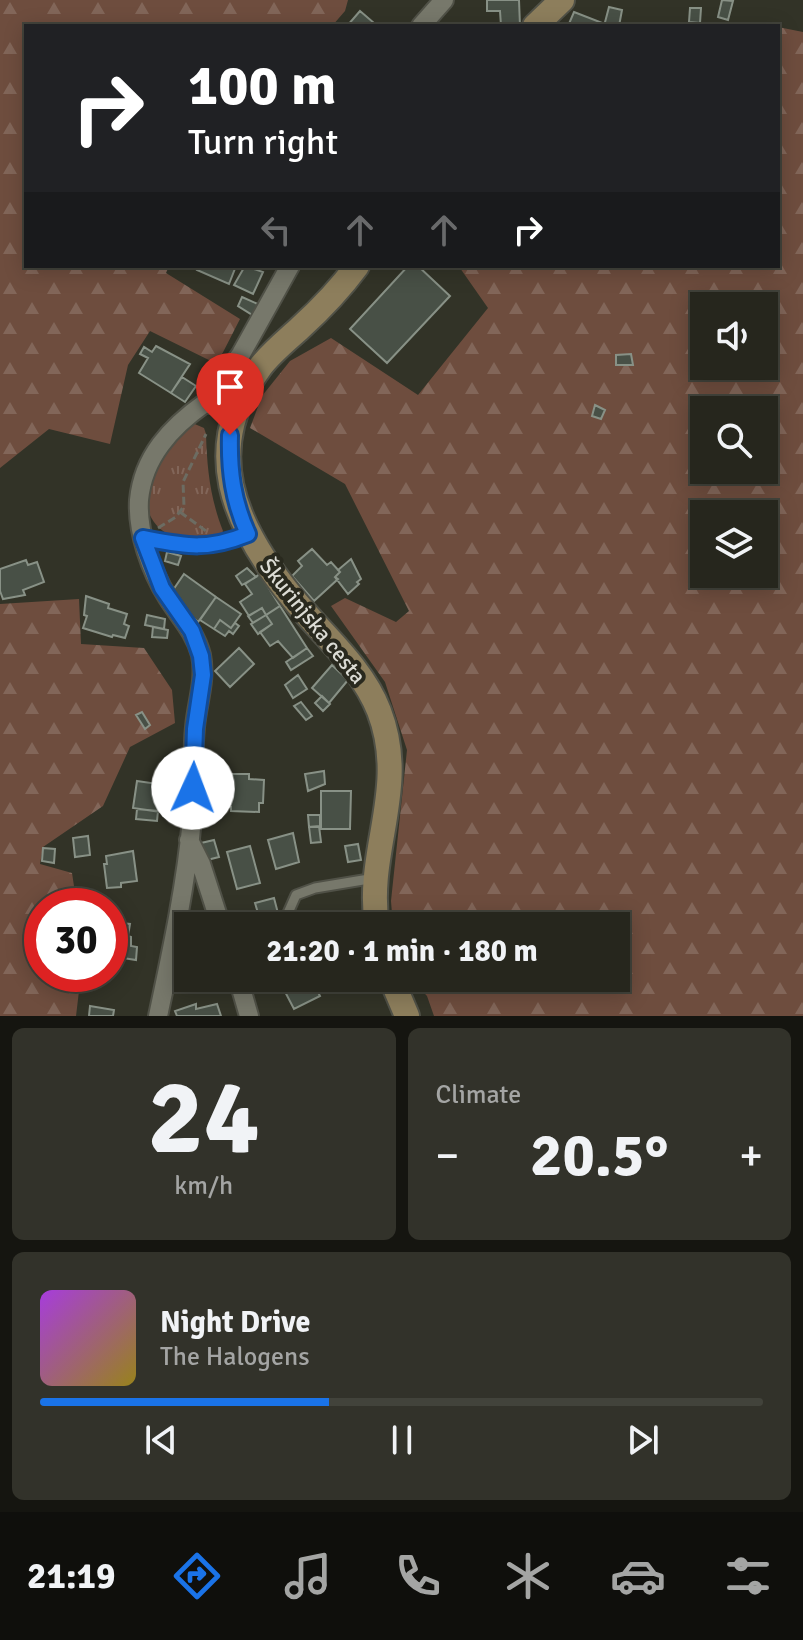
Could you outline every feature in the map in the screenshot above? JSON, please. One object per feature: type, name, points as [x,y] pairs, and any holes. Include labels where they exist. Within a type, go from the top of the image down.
[{"type":"street","points":[[423,24],[444,0]]},
{"type":"street","points":[[537,24],[562,0]]},
{"type":"street","points":[[158,1016],[181,911],[189,840],[195,729],[203,675],[201,656],[192,631],[169,600],[155,573],[150,534],[139,500],[150,460],[166,436],[205,403],[241,354],[289,268]]},
{"type":"street","name":"Škurinjska cesta","points":[[355,268],[335,295],[262,365],[238,408],[230,435],[229,465],[233,497],[248,534],[292,598],[365,682],[378,710],[390,755],[391,783],[375,878],[376,912]]},
{"type":"street","points":[[205,403],[238,408]]},
{"type":"street","points":[[189,840],[201,864],[216,912]]},
{"type":"street","points":[[242,992],[249,1016]]},
{"type":"street","points":[[397,992],[407,1016]]},
{"type":"lane","points":[[150,534],[194,547],[217,545],[248,534]]},
{"type":"lane","points":[[288,912],[296,895],[336,883],[375,878]]},
{"type":"path","points":[[150,534],[180,512],[185,499],[183,482],[206,434]]},
{"type":"path","points":[[180,512],[194,524]]},
{"type":"green space","points":[[0,0],[348,0],[345,11],[334,24],[24,24],[24,268],[168,268],[166,273],[240,319],[217,364],[150,331],[128,365],[110,444],[49,429],[0,468]]},
{"type":"green space","points":[[780,27],[803,32],[803,1016],[434,1016],[423,992],[630,992],[630,912],[392,912],[407,750],[385,682],[331,606],[345,598],[396,622],[409,611],[345,484],[250,428],[262,396],[290,361],[331,338],[418,395],[488,308],[460,268],[780,268]]},
{"type":"green space","points":[[190,422],[204,428],[206,434],[210,483],[223,531],[218,540],[180,539],[155,524],[149,511],[146,497],[157,460]]},
{"type":"green space","points":[[79,599],[81,644],[144,648],[172,690],[175,723],[130,747],[103,806],[43,847],[40,864],[72,873],[74,888],[24,888],[24,992],[79,992],[76,1016],[0,1016],[0,604]]},
{"type":"building","points":[[487,0],[519,0],[520,24],[501,24],[500,11],[487,11]]},
{"type":"building","points":[[722,0],[733,1],[728,20],[718,17]]},
{"type":"building","points":[[609,7],[622,10],[619,24],[605,24]]},
{"type":"building","points":[[690,8],[701,8],[700,23],[689,22]]},
{"type":"building","points":[[360,11],[374,23],[373,24],[349,24]]},
{"type":"building","points":[[574,12],[605,24],[569,24]]},
{"type":"building","points":[[198,268],[235,268],[229,284]]},
{"type":"building","points":[[244,268],[263,272],[253,294],[234,285]]},
{"type":"building","points":[[406,268],[420,268],[450,296],[387,363],[350,329]]},
{"type":"building","points":[[242,297],[260,305],[254,316],[238,306]]},
{"type":"building","points":[[156,346],[190,364],[171,393],[139,373],[148,358],[140,354],[144,347],[152,352]]},
{"type":"building","points":[[631,354],[633,365],[616,365],[616,355]]},
{"type":"building","points":[[182,377],[196,386],[185,402],[171,393]]},
{"type":"building","points":[[595,405],[605,410],[601,419],[592,416]]},
{"type":"building","points":[[312,549],[327,565],[331,562],[340,572],[335,577],[338,579],[314,601],[292,576],[302,566],[298,561]]},
{"type":"building","points":[[167,552],[181,556],[178,565],[165,561]]},
{"type":"building","points":[[351,559],[361,579],[348,594],[335,577],[340,572],[338,570]]},
{"type":"building","points":[[26,560],[28,565],[37,562],[44,582],[23,590],[25,595],[3,599],[0,569]]},
{"type":"building","points":[[247,568],[256,577],[242,585],[236,576]]},
{"type":"building","points":[[184,574],[216,597],[198,622],[177,603],[171,593]]},
{"type":"building","points":[[260,574],[280,606],[266,615],[262,608],[249,616],[240,602],[252,594],[245,584]]},
{"type":"building","points":[[86,596],[127,614],[124,624],[129,626],[125,638],[83,628],[87,616],[84,615]]},
{"type":"building","points":[[216,597],[241,614],[231,628],[220,620],[214,629],[200,620]]},
{"type":"building","points":[[280,606],[307,648],[293,658],[278,641],[270,646],[260,632],[272,624],[266,615]]},
{"type":"building","points":[[262,608],[266,615],[253,623],[248,616]]},
{"type":"building","points":[[147,615],[165,619],[164,629],[145,625]]},
{"type":"building","points":[[266,615],[272,624],[258,634],[251,624]]},
{"type":"building","points":[[220,620],[231,628],[235,623],[239,626],[233,634],[229,631],[225,636],[214,629]]},
{"type":"building","points":[[153,627],[168,630],[167,638],[152,637]]},
{"type":"building","points":[[239,648],[254,664],[230,687],[215,671]]},
{"type":"building","points":[[307,648],[313,656],[291,670],[286,662]]},
{"type":"building","points":[[332,665],[348,680],[329,703],[312,688]]},
{"type":"building","points":[[298,675],[307,689],[293,698],[285,685]]},
{"type":"building","points":[[322,696],[330,704],[323,711],[315,703]]},
{"type":"building","points":[[301,702],[312,716],[306,720],[294,706]]},
{"type":"building","points":[[142,712],[150,725],[145,729],[136,715]]},
{"type":"building","points":[[324,771],[325,784],[308,791],[305,774]]},
{"type":"building","points":[[232,774],[249,774],[249,779],[264,780],[263,803],[259,803],[259,812],[231,811],[231,807],[227,807],[227,798],[221,797],[221,790],[227,790],[227,779],[232,779]]},
{"type":"building","points":[[137,781],[165,785],[161,812],[133,808]]},
{"type":"building","points":[[165,786],[183,788],[182,800],[163,797]]},
{"type":"building","points":[[321,791],[351,791],[350,829],[321,829]]},
{"type":"building","points":[[137,809],[158,811],[157,821],[136,819]]},
{"type":"building","points":[[308,815],[320,815],[320,827],[309,827]]},
{"type":"building","points":[[319,826],[321,842],[311,843],[309,827]]},
{"type":"building","points":[[293,833],[299,862],[276,869],[268,840]]},
{"type":"building","points":[[88,836],[90,855],[75,857],[73,838]]},
{"type":"building","points":[[214,840],[219,857],[207,860],[201,843]]},
{"type":"building","points":[[358,844],[361,860],[348,862],[345,846]]},
{"type":"building","points":[[250,846],[260,883],[237,889],[227,852]]},
{"type":"building","points":[[43,848],[55,849],[54,863],[42,861]]},
{"type":"building","points":[[133,851],[137,881],[107,888],[106,856]]},
{"type":"building","points":[[274,898],[278,912],[258,912],[255,903]]},
{"type":"building","points":[[128,936],[131,937],[131,946],[137,947],[136,960],[128,959]]},
{"type":"building","points":[[285,992],[318,992],[320,996],[294,1009]]},
{"type":"building","points":[[196,1004],[196,1009],[217,1004],[221,1016],[177,1016],[175,1011]]},
{"type":"building","points":[[90,1006],[114,1010],[113,1016],[89,1016]]},
{"type":"route","points":[[193,788],[195,729],[203,675],[201,656],[192,631],[162,588],[143,538],[194,547],[217,545],[248,534],[233,497],[229,465],[230,435]]}]
